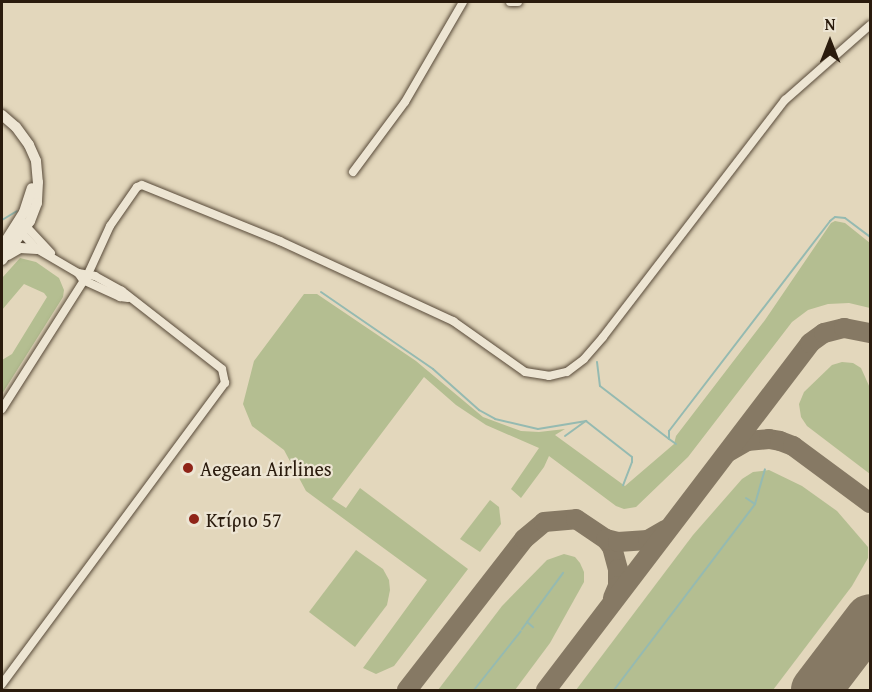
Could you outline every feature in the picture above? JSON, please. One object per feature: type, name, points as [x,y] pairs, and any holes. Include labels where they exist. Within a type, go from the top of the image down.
[{"type":"street","points":[[353,172],[405,102],[464,2]]},
{"type":"street","points":[[510,2],[518,2]]},
{"type":"street","points":[[2,409],[83,276],[110,226],[137,188],[148,186],[280,241],[453,321],[517,369],[541,376],[561,374],[578,364],[603,337],[785,100],[870,25]]},
{"type":"street","points":[[2,115],[21,132],[36,161],[38,194],[21,227],[2,255]]},
{"type":"street","points":[[2,123],[23,148],[30,169],[31,197],[21,227]]},
{"type":"street","points":[[21,227],[60,261]]},
{"type":"street","points":[[21,227],[37,249]]},
{"type":"street","points":[[2,255],[20,248],[37,249],[83,276],[117,288],[222,369],[225,383],[2,684]]},
{"type":"green space","points":[[835,221],[845,223],[870,243],[870,308],[849,303],[828,304],[808,310],[792,322],[688,457],[636,507],[624,509],[616,506],[549,456],[544,467],[521,498],[511,489],[539,448],[486,425],[456,405],[424,377],[332,499],[346,508],[360,488],[468,569],[394,666],[376,674],[363,668],[427,580],[306,491],[284,450],[252,426],[243,404],[254,361],[304,294],[317,294],[416,361],[483,417],[521,431],[539,432],[565,429],[555,435],[625,486],[674,444],[676,436],[765,320],[831,223]]},
{"type":"green space","points":[[20,258],[36,262],[59,278],[64,290],[63,297],[2,394],[2,360],[12,354],[47,297],[44,293],[24,284],[2,310],[2,278]]},
{"type":"green space","points":[[842,362],[853,363],[861,368],[870,388],[870,474],[807,426],[801,417],[799,404],[804,392],[832,365]]},
{"type":"green space","points":[[769,470],[802,486],[837,511],[868,547],[868,558],[852,586],[773,690],[576,690],[693,535],[742,479],[753,472]]},
{"type":"green space","points":[[490,500],[499,507],[501,524],[480,552],[460,539]]},
{"type":"green space","points":[[356,550],[383,569],[389,580],[390,590],[387,605],[355,647],[309,612]]},
{"type":"green space","points":[[564,554],[575,557],[580,563],[584,572],[584,582],[550,643],[515,690],[438,690],[502,606],[547,560]]},
{"type":"waterway","points":[[2,220],[17,211]]},
{"type":"waterway","points":[[676,444],[669,439],[669,431],[830,221],[835,217],[845,218],[870,237]]},
{"type":"waterway","points":[[321,292],[433,369],[479,410],[495,419],[538,429],[586,421]]},
{"type":"waterway","points":[[597,362],[600,386],[669,439]]},
{"type":"waterway","points":[[565,436],[586,421],[632,457],[623,485]]},
{"type":"waterway","points":[[614,690],[755,504],[765,469]]},
{"type":"waterway","points":[[746,498],[755,504]]},
{"type":"waterway","points":[[527,622],[563,573]]},
{"type":"waterway","points":[[522,629],[527,622],[533,627]]},
{"type":"waterway","points":[[474,690],[521,631]]},
{"type":"taxiway","points":[[546,690],[810,343],[824,333],[844,328],[870,333]]},
{"type":"taxiway","points":[[728,452],[747,441],[769,439],[780,441],[793,446],[870,503]]},
{"type":"taxiway","points":[[407,690],[524,539],[544,522],[576,519],[606,539],[618,542],[648,540],[665,530]]},
{"type":"taxiway","points":[[606,539],[612,547],[618,569],[618,586],[613,598]]},
{"type":"runway","points":[[816,690],[870,619]]},
{"type":"place","name":"Aegean Airlines","points":[[188,468]]},
{"type":"place","name":"Κτίριο 57","points":[[194,519]]}]
